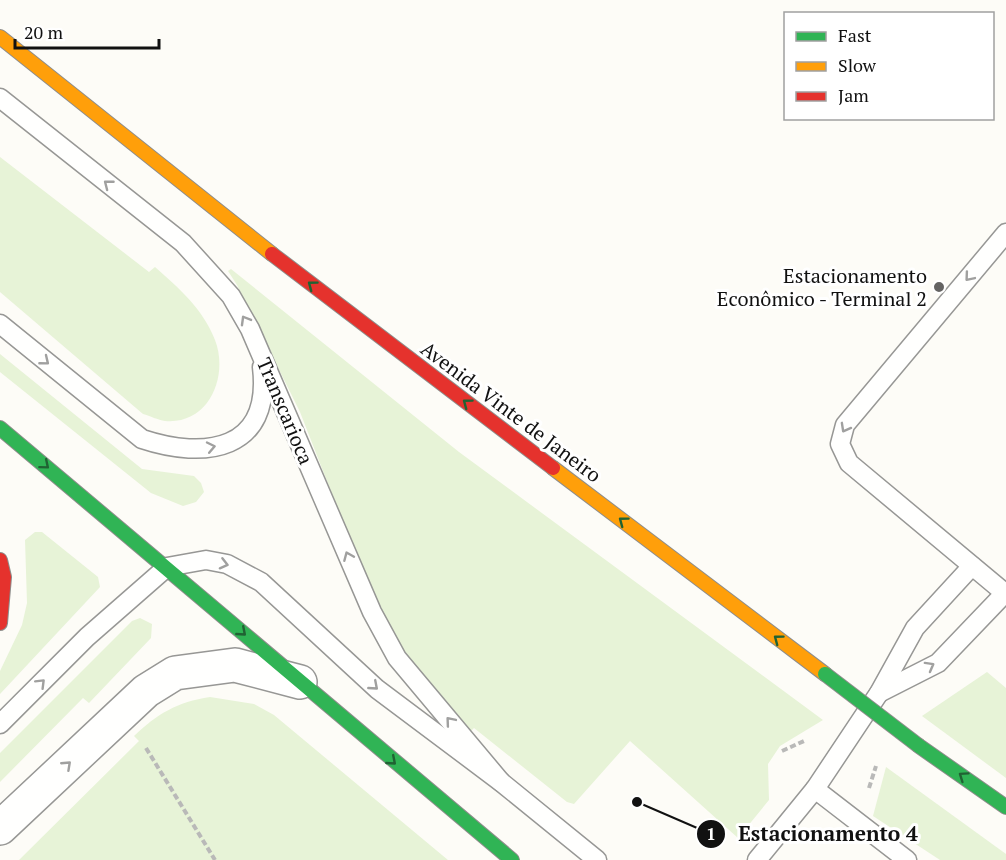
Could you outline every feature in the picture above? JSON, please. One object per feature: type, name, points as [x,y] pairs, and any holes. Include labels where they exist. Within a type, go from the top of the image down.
[{"type":"street","name":"Avenida Vinte de Janeiro","points":[[0,37],[221,216],[919,746],[1006,807]]},
{"type":"street","points":[[0,428],[167,567],[438,800],[512,860]]},
{"type":"street","points":[[0,560],[4,577],[0,623]]},
{"type":"street","points":[[0,828],[146,691],[175,673],[235,665],[300,682]]},
{"type":"lane","name":"Transcarioca","points":[[0,98],[183,243],[231,296],[250,329],[377,621],[397,658],[501,782]]},
{"type":"lane","points":[[879,693],[938,663],[1006,593],[849,463],[840,444],[840,434],[845,425],[1006,232]]},
{"type":"lane","points":[[0,324],[142,439],[165,447],[191,451],[214,448],[233,441],[250,427],[260,410],[264,386],[261,354]]},
{"type":"lane","name":"Transcarioca","points":[[167,567],[206,560],[227,564],[261,582],[377,689],[501,782],[597,860]]},
{"type":"lane","points":[[757,860],[815,789],[879,693],[915,628],[972,566]]},
{"type":"lane","points":[[0,724],[87,637],[167,567]]},
{"type":"lane","points":[[815,789],[907,860]]},
{"type":"path","points":[[139,742],[144,745],[215,860]]},
{"type":"green space","points":[[0,157],[149,272],[155,267],[197,309],[210,329],[219,354],[217,383],[204,407],[180,420],[165,421],[143,414],[0,292]]},
{"type":"green space","points":[[231,269],[459,452],[823,720],[780,746],[768,764],[769,800],[738,838],[630,741],[574,804],[567,802],[474,728],[469,733],[411,666],[392,636],[362,571],[300,412],[228,271]]},
{"type":"green space","points":[[0,354],[142,469],[194,476],[201,483],[204,492],[196,502],[183,506],[151,493],[0,372]]},
{"type":"green space","points":[[35,532],[42,532],[98,577],[100,587],[0,694],[0,671],[22,625],[27,603],[25,540]]},
{"type":"green space","points":[[140,618],[152,624],[151,638],[89,703],[83,698],[0,782],[0,753],[132,621]]},
{"type":"green space","points":[[987,672],[1006,688],[1006,778],[922,716]]},
{"type":"green space","points":[[210,697],[254,704],[274,715],[448,860],[19,860],[139,741],[134,736],[143,728],[168,710],[187,702]]},
{"type":"green space","points":[[886,767],[1006,854],[1006,860],[940,860],[873,816]]},
{"type":"traffic: fast","points":[[0,428],[512,860]]},
{"type":"traffic: fast","points":[[825,674],[919,746]]},
{"type":"traffic: fast","points":[[919,746],[1006,807]]},
{"type":"traffic: slow","points":[[0,37],[272,254]]},
{"type":"traffic: slow","points":[[553,468],[825,674]]},
{"type":"traffic: jam","points":[[272,254],[553,468]]},
{"type":"traffic: jam","points":[[0,560],[4,577],[0,623]]},
{"type":"place","name":"Estacionamento Econômico - Terminal 2","points":[[939,287]]},
{"type":"place","name":"Estacionamento 4","points":[[637,802]]}]
